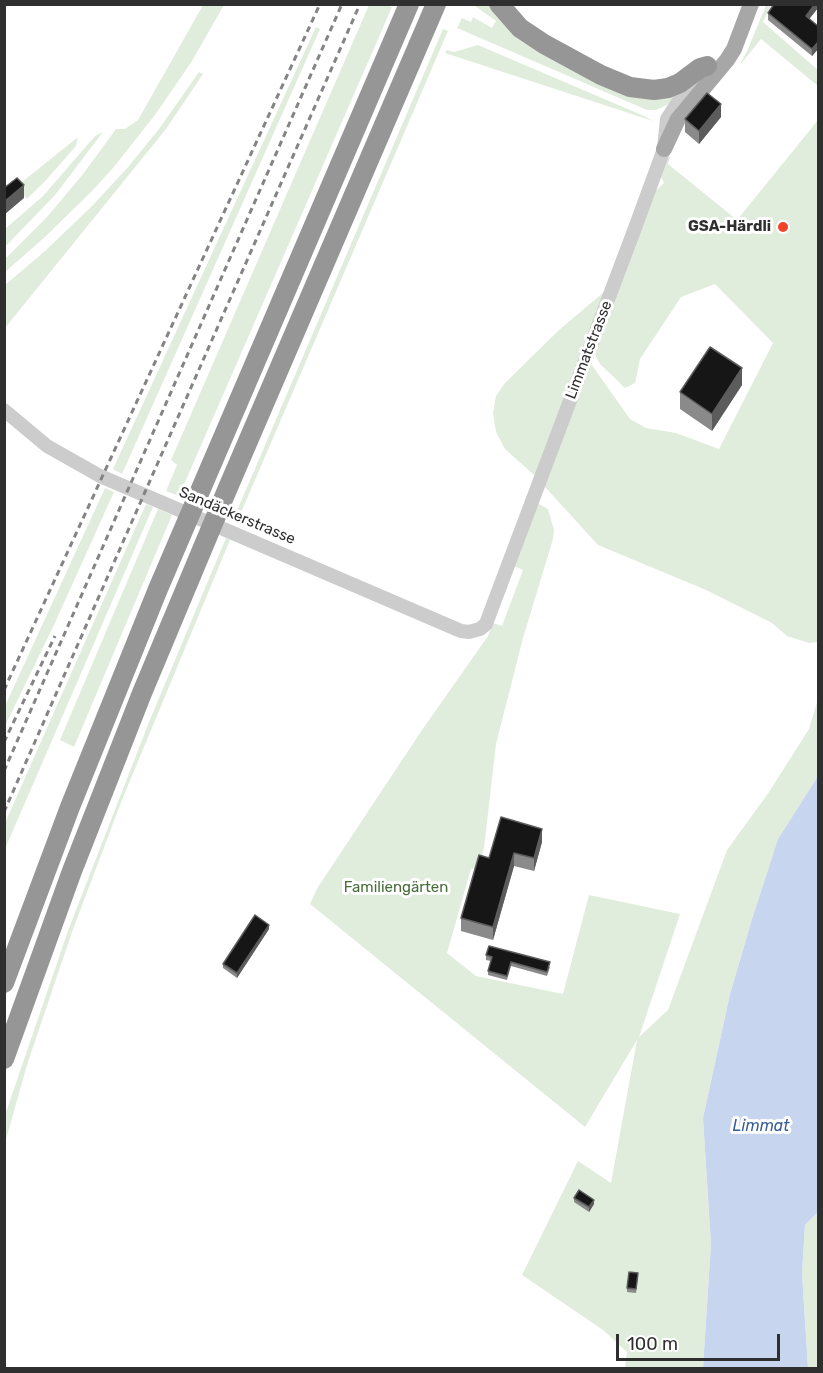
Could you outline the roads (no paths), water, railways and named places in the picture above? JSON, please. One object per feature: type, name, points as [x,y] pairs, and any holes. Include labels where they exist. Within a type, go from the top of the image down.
[{"type":"highway","points":[[4,983],[70,807],[145,622],[409,4]]},
{"type":"highway","points":[[4,1059],[67,882],[142,693],[436,4]]},
{"type":"highway","points":[[499,4],[520,28],[538,40],[601,75],[630,87],[654,90],[668,88],[707,66]]},
{"type":"main road","points":[[664,149],[681,116],[727,60],[751,4]]},
{"type":"main road","points":[[707,66],[740,32]]},
{"type":"street","name":"Limmatstrasse","points":[[469,632],[480,629],[486,624],[664,149],[666,123],[684,93],[704,74],[707,66]]},
{"type":"street","name":"Sandäckerstrasse","points":[[4,410],[42,442],[100,476],[461,632],[469,632]]},
{"type":"water","name":"Limmat","points":[[818,776],[818,1212],[805,1225],[802,1274],[808,1368],[703,1368],[711,1244],[703,1118],[730,994],[778,839]]},
{"type":"railway","points":[[4,690],[320,4]]},
{"type":"railway","points":[[4,771],[342,4]]},
{"type":"railway","points":[[4,812],[360,4]]},
{"type":"railway","points":[[4,742],[55,636]]},
{"type":"place","name":"GSA-Härdli","points":[[783,227]]},
{"type":"park label","name":"Familiengärten","points":[[396,888]]}]
